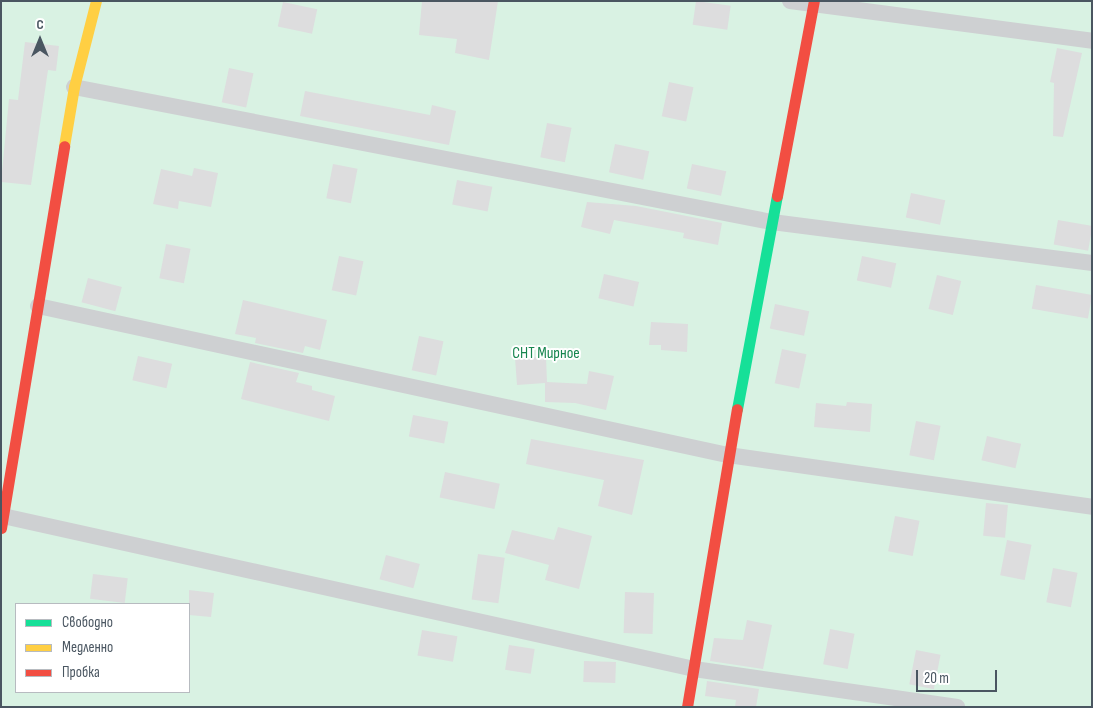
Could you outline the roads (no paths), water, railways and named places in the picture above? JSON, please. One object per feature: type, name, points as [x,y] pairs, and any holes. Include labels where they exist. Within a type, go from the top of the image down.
[{"type":"street","points":[[2,522],[74,88],[96,1]]},
{"type":"street","points":[[687,707],[728,455],[813,4]]},
{"type":"lane","points":[[790,1],[1092,41]]},
{"type":"lane","points":[[74,88],[772,222],[1092,264]]},
{"type":"lane","points":[[38,306],[728,455],[1092,507]]},
{"type":"lane","points":[[2,522],[694,669],[957,707]]},
{"type":"park label","name":"СНТ Мирное","points":[[546,354]]}]
